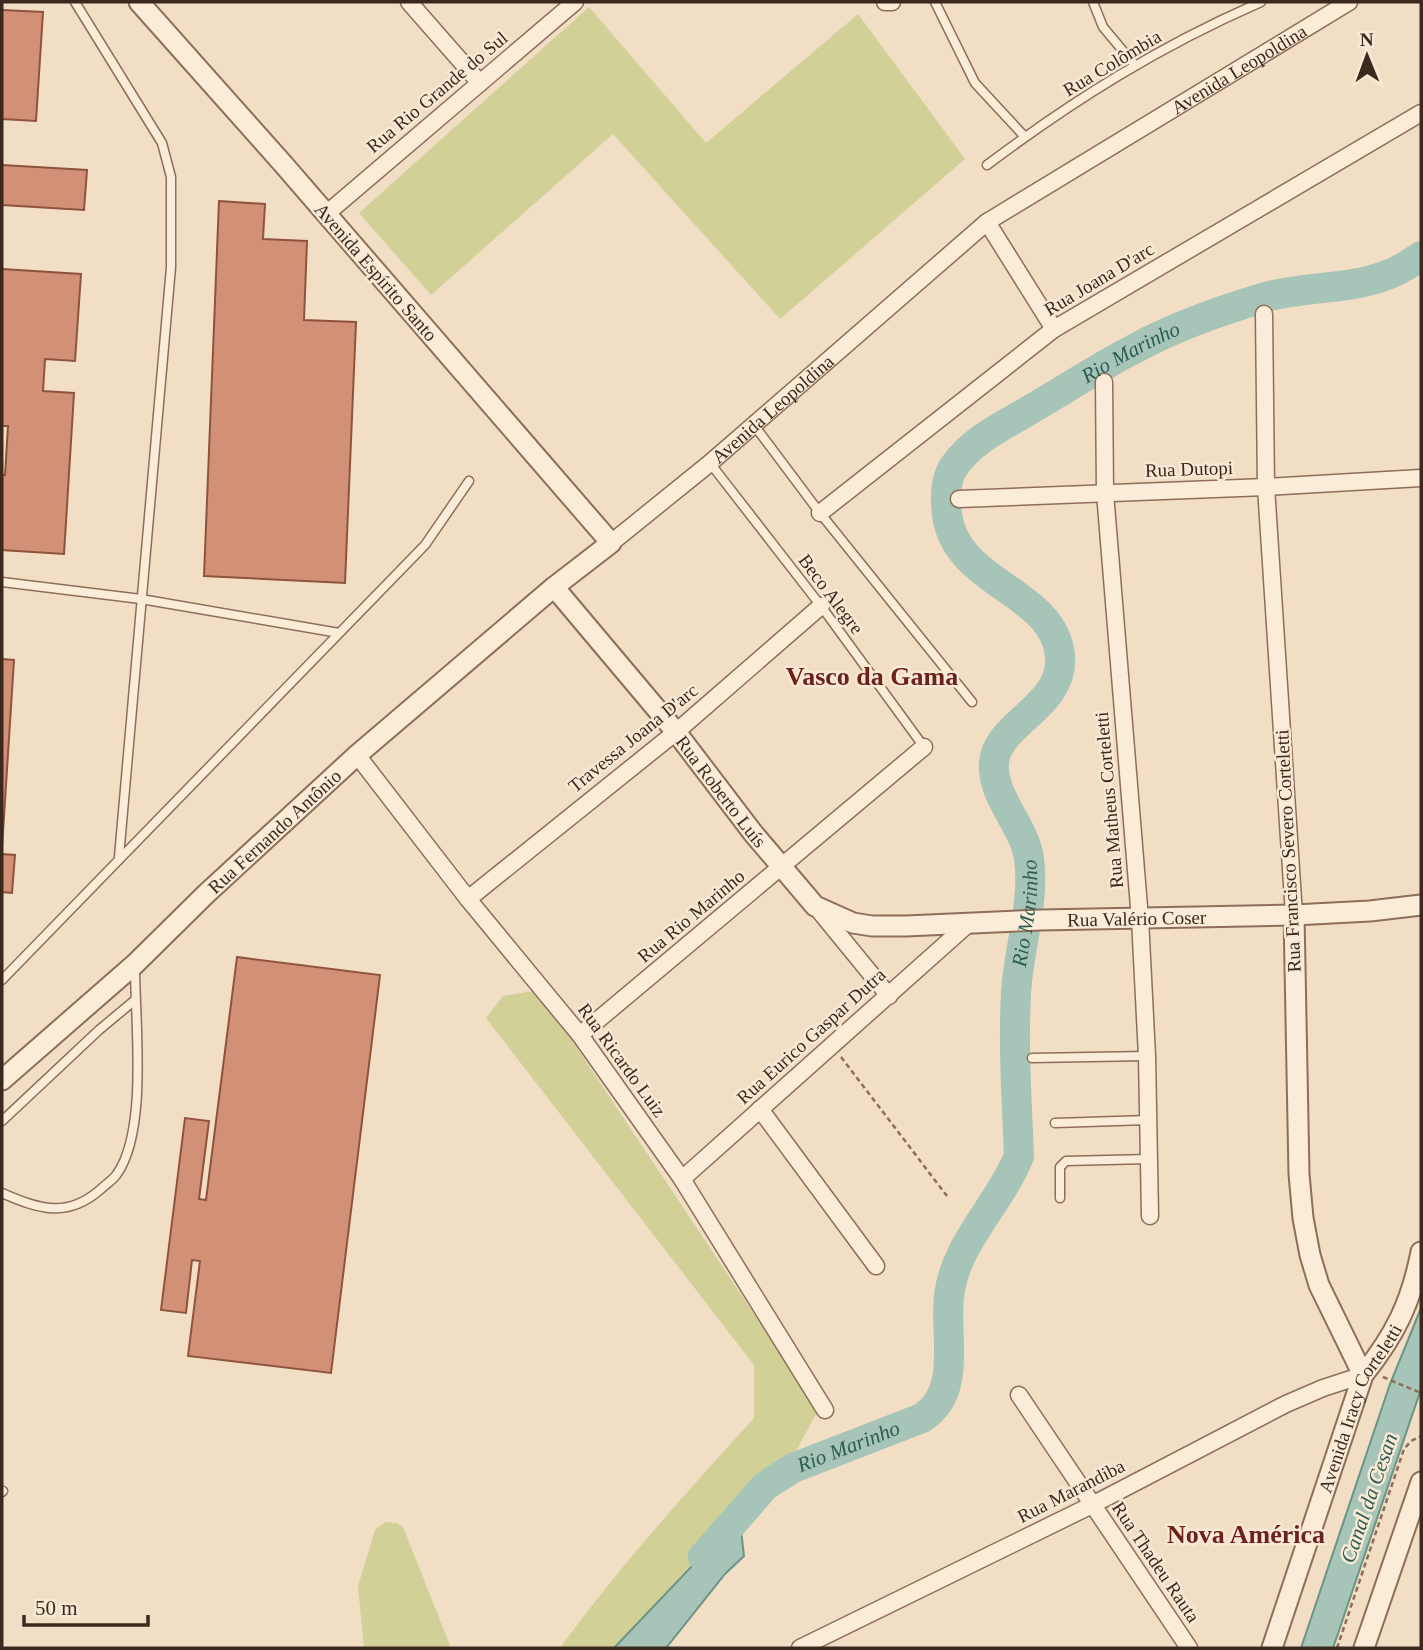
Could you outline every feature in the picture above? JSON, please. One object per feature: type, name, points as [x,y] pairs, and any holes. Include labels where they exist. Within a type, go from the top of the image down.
[{"type":"street","name":"Avenida Espírito Santo","points":[[139,2],[611,543]]},
{"type":"street","points":[[409,2],[480,83]]},
{"type":"street","name":"Rua Rio Grande do Sul","points":[[325,215],[575,2]]},
{"type":"street","points":[[885,2],[892,2]]},
{"type":"street","name":"Avenida Leopoldina","points":[[554,587],[710,463],[987,222],[1349,2]]},
{"type":"street","name":"Rua Joana D'arc","points":[[820,513],[1054,329],[1421,113]]},
{"type":"street","points":[[987,222],[1054,329]]},
{"type":"street","name":"Rua Francisco Severo Corteletti","points":[[1264,314],[1266,487],[1294,915],[1299,1174],[1303,1218],[1319,1285],[1363,1375]]},
{"type":"street","name":"Rua Matheus Corteletti","points":[[1104,382],[1105,493],[1140,919],[1147,1056],[1150,1216]]},
{"type":"street","name":"Rua Dutopi","points":[[959,499],[1421,478]]},
{"type":"street","name":"Rua Roberto Luís","points":[[554,587],[676,732],[782,867],[889,996]]},
{"type":"street","name":"Rua Fernando Antônio","points":[[2,1080],[135,964],[206,894],[357,755],[554,587]]},
{"type":"street","name":"Travessa Joana D'arc","points":[[468,899],[676,732],[821,606]]},
{"type":"street","name":"Rua Rio Marinho","points":[[580,1035],[924,747]]},
{"type":"street","name":"Rua Ricardo Luiz","points":[[357,755],[468,899],[580,1035],[681,1179],[825,1410]]},
{"type":"street","name":"Rua Valério Coser","points":[[815,906],[853,923],[872,926],[1294,915],[1421,905]]},
{"type":"street","name":"Rua Eurico Gaspar Dutra","points":[[681,1179],[967,925]]},
{"type":"street","points":[[760,1110],[876,1266]]},
{"type":"street","name":"Avenida Iracy Corteletti","points":[[1272,1648],[1363,1375],[1386,1345],[1404,1313],[1414,1286],[1421,1252]]},
{"type":"street","points":[[1348,1345],[1367,1348],[1386,1345]]},
{"type":"street","name":"Rua Marandiba","points":[[800,1648],[1091,1505],[1286,1404],[1363,1375]]},
{"type":"street","name":"Rua Thadeu Rauta","points":[[1018,1395],[1189,1648]]},
{"type":"street","points":[[1364,1648],[1421,1482]]},
{"type":"lane","points":[[75,2],[162,143],[171,177],[171,267],[119,857]]},
{"type":"lane","points":[[935,2],[975,83],[1025,137]]},
{"type":"lane","points":[[1093,2],[1103,27],[1134,64]]},
{"type":"lane","name":"Rua Colômbia","points":[[987,165],[1134,64],[1261,2]]},
{"type":"lane","points":[[754,425],[820,513],[972,702]]},
{"type":"lane","name":"Beco Alegre","points":[[710,463],[821,606],[924,747]]},
{"type":"lane","points":[[2,979],[425,545],[469,481]]},
{"type":"lane","points":[[2,582],[141,599],[338,633]]},
{"type":"lane","points":[[2,1193],[33,1205],[63,1209],[92,1197],[117,1175],[129,1147],[136,1118],[135,964]]},
{"type":"lane","points":[[2,1121],[135,1000]]},
{"type":"lane","points":[[1032,1058],[1147,1056]]},
{"type":"lane","points":[[1055,1123],[1148,1120]]},
{"type":"lane","points":[[1060,1198],[1060,1167],[1066,1161],[1149,1159]]},
{"type":"path","points":[[832,1046],[947,1196]]},
{"type":"path","points":[[1390,1380],[1421,1393]]},
{"type":"path","points":[[1337,1648],[1405,1449],[1411,1441],[1421,1436]]},
{"type":"shaded area","points":[[589,7],[706,143],[858,14],[965,159],[780,319],[613,134],[431,295],[359,213]]},
{"type":"shaded area","points":[[533,991],[545,1000],[818,1410],[784,1474],[702,1553],[614,1648],[560,1648],[629,1559],[754,1418],[754,1365],[486,1018],[503,996]]},
{"type":"shaded area","points":[[385,1522],[403,1527],[451,1648],[364,1648],[358,1586],[375,1530]]},
{"type":"water","name":"Canal da Cesan","points":[[1421,1308],[1421,1389],[1333,1648],[1301,1648],[1390,1384]]},
{"type":"water","points":[[729,1527],[741,1530],[744,1556],[725,1574],[666,1648],[614,1648]]},
{"type":"building","points":[[2,10],[43,12],[36,121],[2,119]]},
{"type":"building","points":[[2,165],[87,170],[84,210],[2,205]]},
{"type":"building","points":[[219,201],[265,204],[263,239],[307,241],[304,320],[356,322],[345,583],[204,576]]},
{"type":"building","points":[[2,269],[81,274],[75,361],[45,359],[43,391],[74,393],[64,554],[2,550],[2,475],[5,475],[8,426],[2,426]]},
{"type":"building","points":[[2,659],[14,660],[2,848]]},
{"type":"building","points":[[2,854],[15,855],[12,893],[2,892]]},
{"type":"building","points":[[237,957],[380,975],[331,1373],[188,1356],[200,1261],[192,1260],[186,1313],[161,1310],[185,1118],[209,1121],[199,1199],[206,1200]]},
{"type":"waterway","name":"Rio Marinho","points":[[703,1557],[765,1486],[793,1468],[922,1418],[935,1407],[943,1394],[947,1379],[948,1312],[953,1277],[969,1241],[1001,1191],[1019,1156],[1015,1014],[1017,977],[1030,893],[1029,859],[1021,835],[998,787],[994,762],[998,748],[1007,736],[1052,688],[1058,674],[1060,656],[1054,634],[1041,616],[968,558],[954,539],[946,502],[946,489],[952,470],[971,447],[991,433],[1108,363],[1165,333],[1266,297],[1372,280],[1396,271],[1421,256]]},
{"type":"district","name":"Vasco da Gama","points":[[872,676]]},
{"type":"district","name":"Nova América","points":[[1246,1534]]}]
